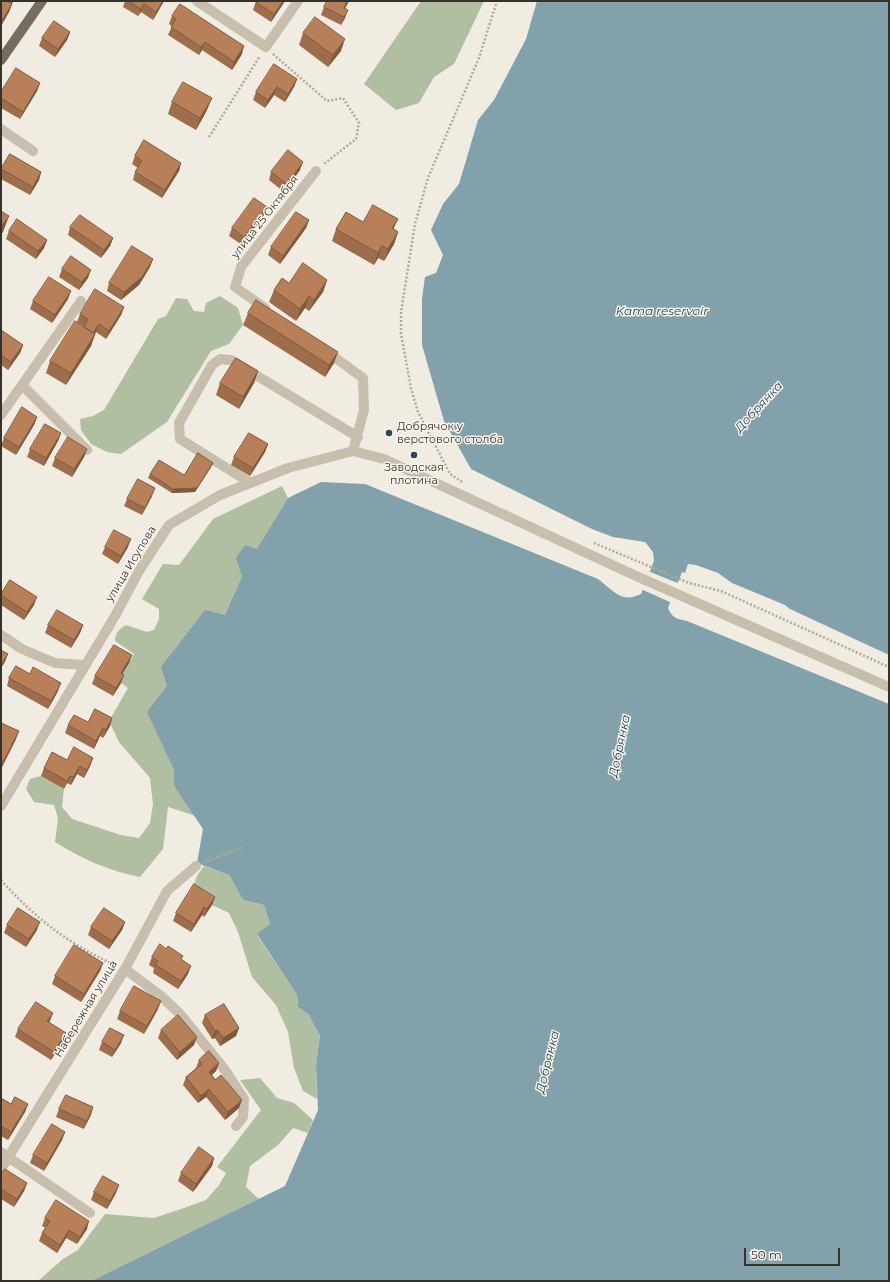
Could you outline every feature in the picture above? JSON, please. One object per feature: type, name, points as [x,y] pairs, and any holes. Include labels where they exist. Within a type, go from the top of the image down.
[{"type":"main road","points":[[1,60],[42,1]]},
{"type":"street","points":[[197,1],[266,47],[298,1]]},
{"type":"street","points":[[1,129],[33,151]]},
{"type":"street","name":"улица 25 Октября","points":[[272,312],[235,287],[241,267],[316,171]]},
{"type":"street","points":[[1,415],[81,301]]},
{"type":"street","points":[[320,347],[362,378],[364,410],[353,451],[384,460],[636,576],[889,687]]},
{"type":"street","points":[[249,482],[180,439],[179,422],[212,365],[220,359],[231,360],[358,436]]},
{"type":"street","points":[[22,385],[87,450]]},
{"type":"street","name":"улица Исупова","points":[[1,806],[139,571],[169,525],[220,494],[249,482],[288,468],[353,451]]},
{"type":"street","points":[[1,635],[22,649],[55,663],[85,665]]},
{"type":"street","name":"Набережная улица","points":[[1,1169],[5,1155],[125,969],[167,891],[196,866]]},
{"type":"street","points":[[125,969],[161,996],[180,1014],[225,1070],[244,1099],[243,1117],[236,1126]]},
{"type":"street","points":[[5,1155],[90,1213]]},
{"type":"path","points":[[463,482],[450,474],[418,412],[411,388],[401,334],[402,312],[414,224],[428,178],[479,58],[497,1]]},
{"type":"path","points":[[209,137],[266,47],[327,101],[343,98],[359,123],[356,139],[316,171]]},
{"type":"path","points":[[593,542],[689,583],[721,591],[889,667]]},
{"type":"path","points":[[196,866],[244,847]]},
{"type":"path","points":[[1,880],[25,906],[48,926],[87,952],[125,969]]},
{"type":"green space","points":[[421,1],[484,1],[454,64],[434,77],[419,103],[396,110],[364,84]]},
{"type":"green space","points":[[220,296],[238,308],[243,325],[229,344],[211,351],[167,422],[121,454],[107,452],[91,444],[81,430],[80,419],[93,416],[104,410],[158,319],[166,316],[176,298],[187,299],[194,311],[204,312],[206,303]]},
{"type":"green space","points":[[282,486],[288,498],[257,550],[245,545],[242,576],[225,615],[148,712],[174,770],[174,786],[196,816],[168,807],[163,849],[140,877],[96,864],[75,854],[55,842],[58,818],[54,805],[34,802],[26,789],[30,779],[41,776],[64,789],[62,807],[72,819],[121,835],[139,838],[150,823],[153,804],[150,778],[119,742],[109,721],[128,688],[118,681],[134,654],[115,641],[117,633],[126,625],[147,632],[154,630],[159,619],[159,609],[142,599],[163,564],[179,565],[213,519]]},
{"type":"green space","points":[[204,866],[229,875],[243,900],[264,905],[270,924],[257,935],[297,995],[298,1007],[308,1014],[320,1036],[316,1065],[317,1099],[303,1091],[294,1068],[288,1032],[276,1005],[252,977],[238,932],[229,913],[212,905],[191,892],[197,876]]},
{"type":"green space","points":[[260,1078],[277,1098],[294,1103],[313,1120],[308,1133],[293,1128],[278,1145],[250,1166],[246,1187],[259,1199],[91,1281],[38,1281],[63,1259],[78,1250],[105,1214],[154,1218],[206,1200],[219,1185],[226,1173],[217,1167],[261,1110],[240,1080]]},
{"type":"water","points":[[537,1],[889,1],[889,655],[790,609],[785,605],[732,583],[718,573],[696,565],[688,564],[685,573],[682,572],[668,608],[671,614],[678,619],[687,621],[889,704],[889,1281],[91,1281],[285,1186],[318,1110],[316,1065],[320,1036],[308,1014],[298,1007],[297,995],[257,934],[270,924],[264,905],[243,900],[229,875],[197,863],[203,829],[174,786],[174,770],[147,712],[167,686],[161,667],[205,610],[225,615],[242,576],[236,558],[245,545],[257,549],[288,498],[321,482],[365,484],[598,579],[623,597],[634,597],[641,594],[654,561],[653,552],[645,542],[613,537],[592,529],[471,469],[444,421],[422,345],[422,299],[425,277],[436,273],[443,255],[431,230],[443,204],[459,184],[478,120],[494,100],[526,39]]},
{"type":"pier","points":[[648,571],[680,584],[672,603],[641,589]]},
{"type":"building","points":[[1,1],[7,1],[12,4],[3,19],[1,18]]},
{"type":"building","points":[[129,1],[163,1],[156,12],[144,4],[141,9]]},
{"type":"building","points":[[256,1],[283,1],[274,14]]},
{"type":"building","points":[[327,1],[347,1],[344,8],[348,10],[344,17],[324,7]]},
{"type":"building","points":[[180,4],[244,46],[234,62],[205,42],[201,47],[171,27],[176,19],[172,16]]},
{"type":"building","points":[[315,17],[345,39],[333,55],[303,33]]},
{"type":"building","points":[[54,21],[70,32],[58,49],[42,38]]},
{"type":"building","points":[[274,64],[297,79],[288,94],[277,87],[268,100],[256,92]]},
{"type":"building","points":[[16,68],[40,83],[23,112],[1,98],[1,92]]},
{"type":"building","points":[[183,82],[212,98],[200,118],[172,102]]},
{"type":"building","points":[[144,140],[181,163],[165,190],[135,172],[142,161],[135,156]]},
{"type":"building","points":[[288,150],[303,162],[287,184],[271,172]]},
{"type":"building","points":[[10,154],[41,172],[33,187],[1,169]]},
{"type":"building","points":[[254,198],[267,207],[244,237],[232,228]]},
{"type":"building","points":[[373,205],[398,219],[392,228],[398,232],[388,249],[382,246],[378,253],[336,229],[346,212],[363,222]]},
{"type":"building","points":[[1,211],[9,216],[1,227]]},
{"type":"building","points":[[296,212],[309,220],[283,256],[271,247]]},
{"type":"building","points":[[80,215],[113,238],[104,250],[70,227]]},
{"type":"building","points":[[17,219],[47,240],[38,251],[9,231]]},
{"type":"building","points":[[132,246],[153,259],[142,277],[124,292],[109,283]]},
{"type":"building","points":[[71,256],[91,270],[82,282],[62,269]]},
{"type":"building","points":[[303,263],[327,280],[314,300],[309,296],[300,309],[274,290],[282,278],[289,283]]},
{"type":"building","points":[[49,277],[71,291],[55,315],[33,301]]},
{"type":"building","points":[[95,289],[124,307],[109,331],[99,324],[93,333],[84,327],[88,319],[80,314]]},
{"type":"building","points":[[256,300],[338,352],[329,365],[248,313]]},
{"type":"building","points":[[75,321],[95,334],[71,373],[50,361]]},
{"type":"building","points":[[1,330],[23,345],[11,362],[1,355]]},
{"type":"building","points":[[236,358],[258,371],[243,397],[220,383]]},
{"type":"building","points":[[22,407],[37,417],[19,447],[4,438]]},
{"type":"building","points":[[45,424],[61,433],[46,458],[30,449]]},
{"type":"building","points":[[249,433],[268,444],[253,468],[234,457]]},
{"type":"building","points":[[68,437],[87,449],[74,469],[55,458]]},
{"type":"building","points":[[198,453],[213,463],[197,488],[173,489],[150,474],[159,460],[184,475]]},
{"type":"building","points":[[138,479],[155,488],[145,508],[127,499]]},
{"type":"building","points":[[114,530],[131,539],[121,556],[105,547]]},
{"type":"building","points":[[10,580],[37,597],[27,612],[1,595]]},
{"type":"building","points":[[57,610],[83,625],[74,640],[48,625]]},
{"type":"building","points":[[114,645],[132,655],[121,673],[124,675],[116,688],[95,676]]},
{"type":"building","points":[[1,650],[8,654],[1,665]]},
{"type":"building","points":[[16,666],[30,674],[33,667],[61,683],[51,701],[9,678]]},
{"type":"building","points":[[95,709],[112,718],[106,730],[103,728],[96,741],[68,725],[74,715],[88,722]]},
{"type":"building","points":[[1,723],[19,731],[3,762],[1,760]]},
{"type":"building","points":[[74,747],[93,758],[87,770],[80,766],[73,777],[70,776],[67,781],[44,768],[52,752],[67,760]]},
{"type":"building","points":[[194,884],[215,897],[207,909],[204,907],[194,924],[176,913]]},
{"type":"building","points":[[18,908],[40,922],[29,939],[7,925]]},
{"type":"building","points":[[104,908],[125,922],[112,941],[91,927]]},
{"type":"building","points":[[160,944],[166,949],[168,946],[183,956],[181,959],[191,966],[181,981],[156,965],[158,961],[152,957]]},
{"type":"building","points":[[74,945],[103,963],[84,994],[55,976]]},
{"type":"building","points":[[134,986],[161,1001],[147,1026],[120,1011]]},
{"type":"building","points":[[36,1002],[53,1013],[47,1021],[66,1033],[54,1052],[18,1029]]},
{"type":"building","points":[[224,1004],[239,1028],[223,1038],[218,1030],[215,1031],[205,1015]]},
{"type":"building","points":[[178,1015],[197,1037],[180,1052],[161,1030]]},
{"type":"building","points":[[110,1028],[124,1035],[115,1050],[102,1042]]},
{"type":"building","points":[[209,1051],[219,1063],[209,1072],[215,1080],[221,1075],[242,1100],[228,1112],[209,1089],[201,1096],[186,1077],[202,1064],[199,1060]]},
{"type":"building","points":[[66,1095],[93,1107],[87,1121],[59,1109]]},
{"type":"building","points":[[15,1097],[28,1104],[11,1132],[1,1126],[1,1098],[11,1104]]},
{"type":"building","points":[[52,1124],[65,1132],[47,1163],[33,1155]]},
{"type":"building","points":[[199,1147],[214,1158],[196,1184],[181,1173]]},
{"type":"building","points":[[5,1169],[27,1183],[17,1199],[1,1189],[1,1175]]},
{"type":"building","points":[[103,1176],[119,1185],[110,1201],[94,1192]]},
{"type":"building","points":[[56,1200],[89,1221],[80,1237],[69,1230],[60,1245],[42,1233],[50,1221],[45,1218]]},
{"type":"place","name":"Добрячок у верстового столба","points":[[389,433]]},
{"type":"place","name":"Заводская плотина","points":[[414,455]]},
{"type":"water label","name":"Kama reservoir","points":[[662,311]]},
{"type":"water label","name":"Добрянка","points":[[759,407]]},
{"type":"water label","name":"Добрянка","points":[[620,746]]},
{"type":"water label","name":"Добрянка","points":[[548,1062]]}]
